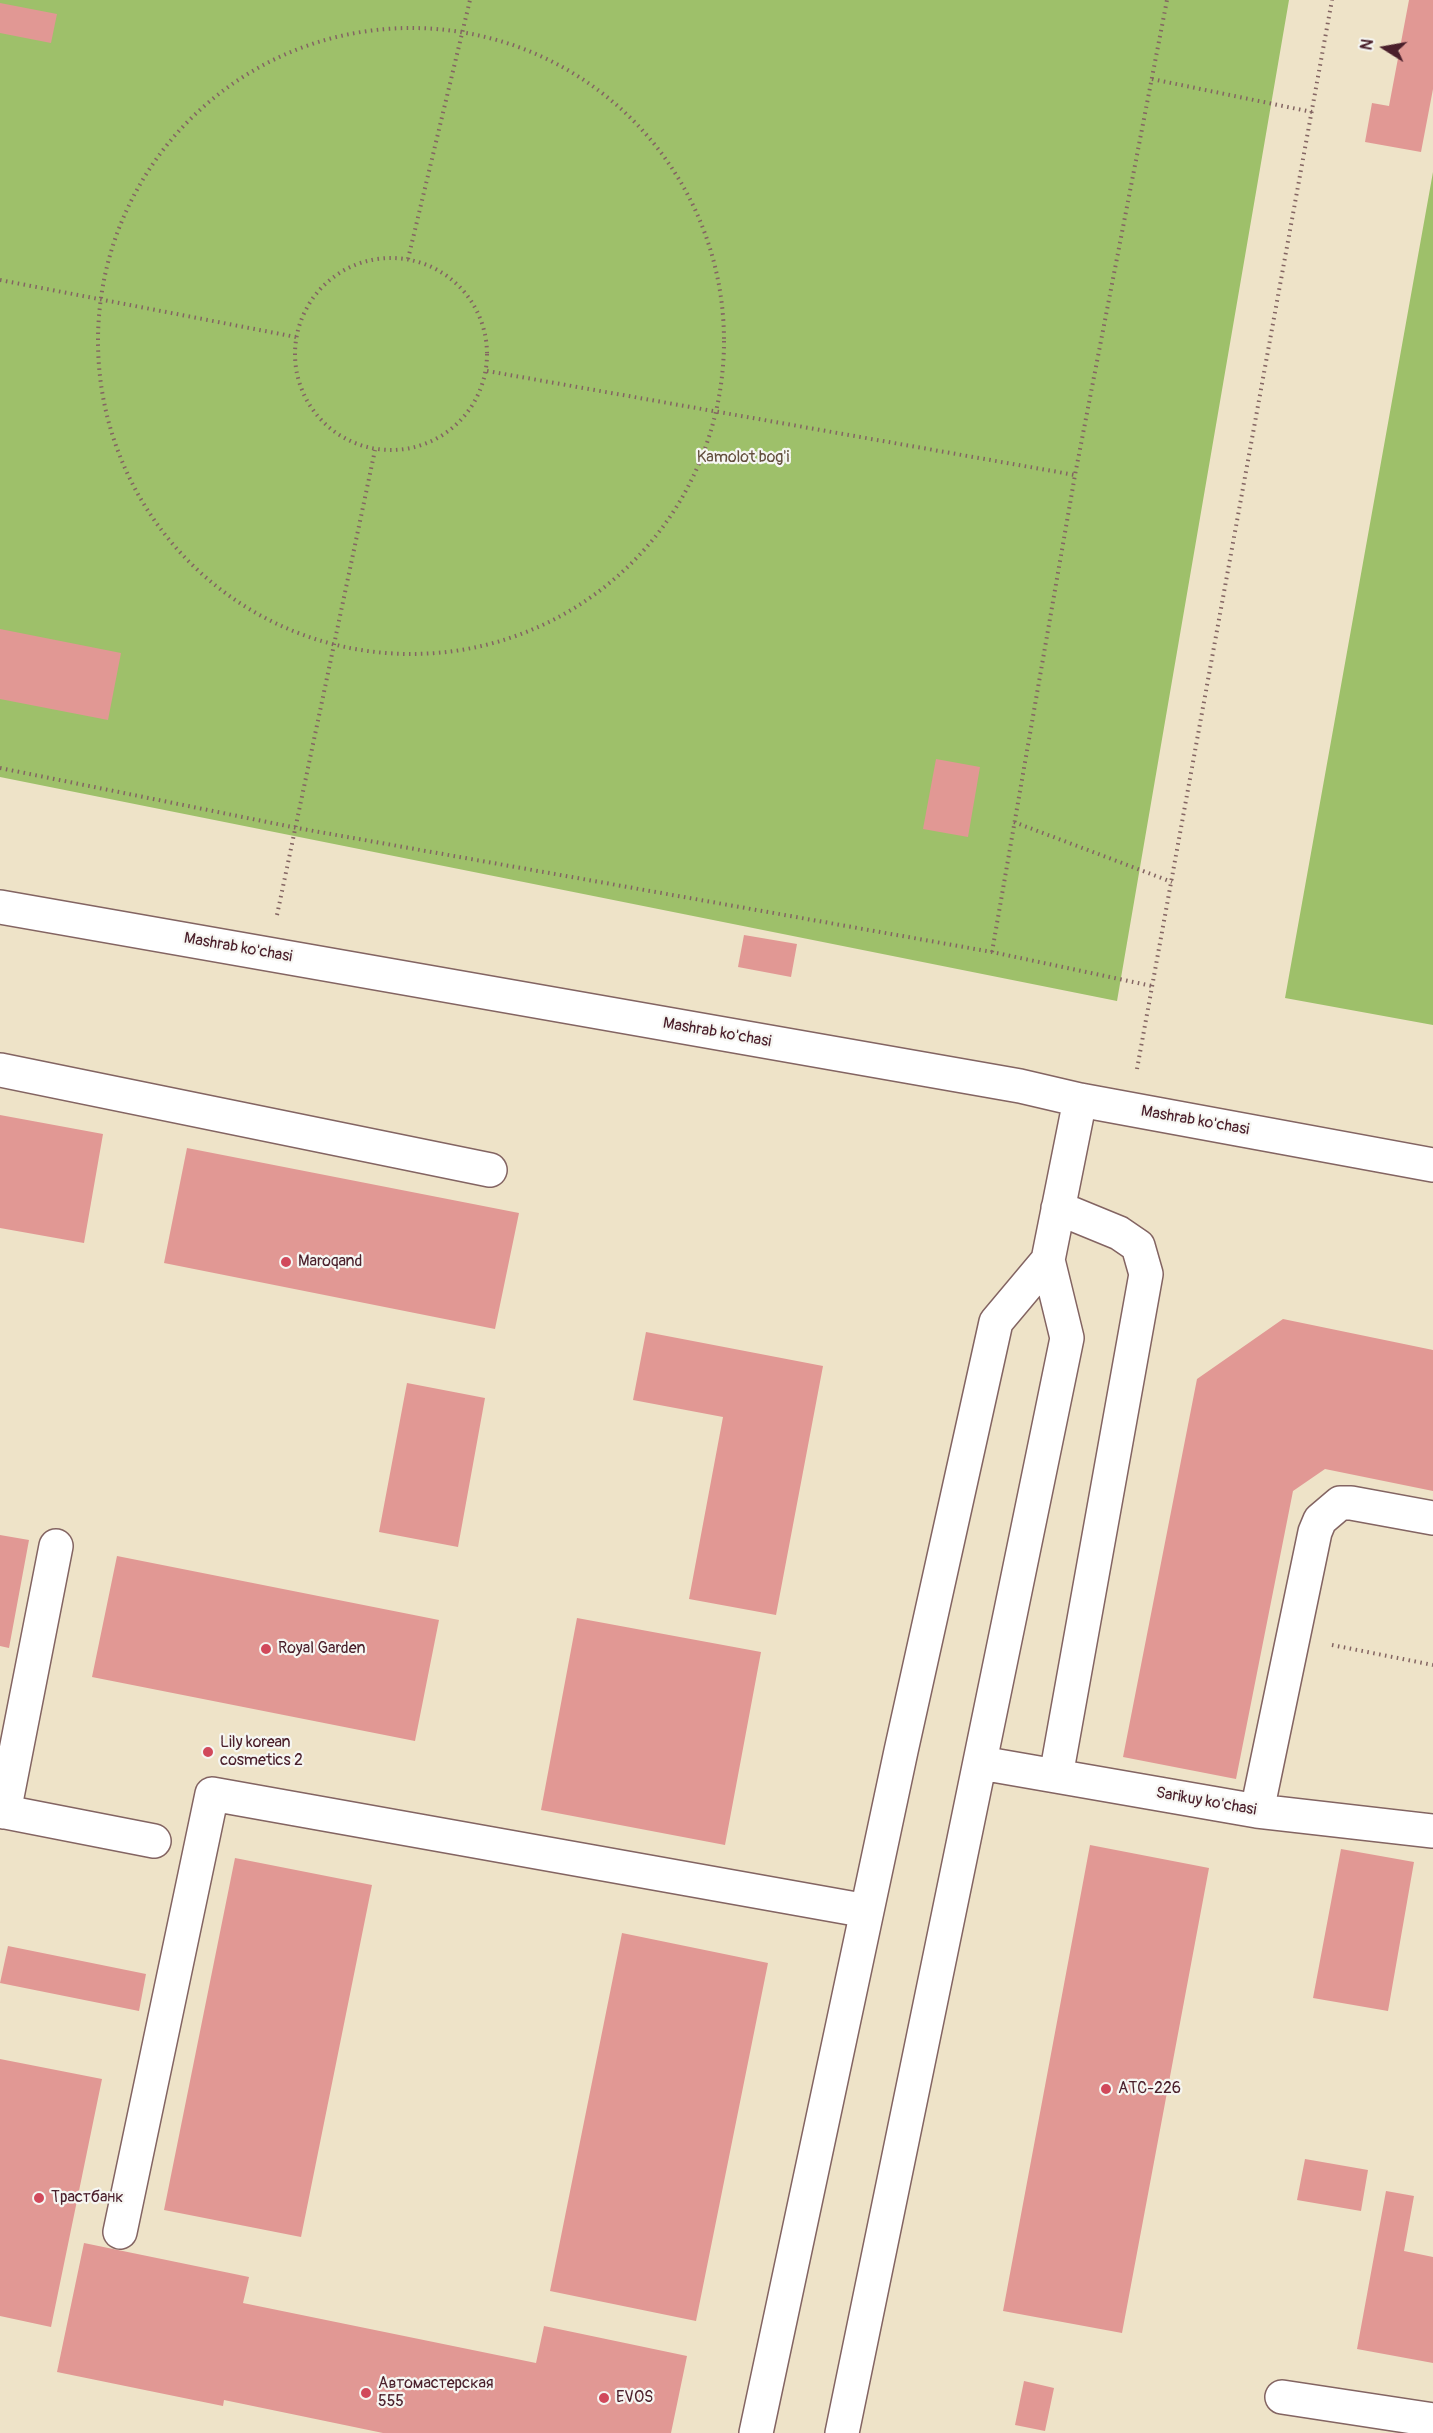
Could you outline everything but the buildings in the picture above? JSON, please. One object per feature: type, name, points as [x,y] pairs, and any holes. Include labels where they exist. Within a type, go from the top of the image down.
[{"type":"street","name":"Mashrab ko'chasi","points":[[0,907],[1020,1086],[1080,1100],[1433,1165]]},
{"type":"street","points":[[0,1070],[490,1170]]},
{"type":"street","points":[[842,2433],[981,1763],[1066,1338],[1048,1260],[1080,1100]]},
{"type":"street","points":[[1056,1776],[1146,1274],[1138,1246],[1119,1233],[1058,1208]]},
{"type":"street","points":[[756,2433],[996,1322],[1048,1260]]},
{"type":"street","points":[[1257,1811],[1314,1532],[1320,1520],[1340,1503],[1433,1518]]},
{"type":"street","points":[[56,1546],[2,1811],[154,1841]]},
{"type":"street","name":"Sarikuy ko'chasi","points":[[981,1763],[1257,1811],[1433,1831]]},
{"type":"street","points":[[120,2232],[212,1794],[867,1911]]},
{"type":"street","points":[[1282,2397],[1433,2420]]},
{"type":"path","points":[[408,258],[470,0]]},
{"type":"path","points":[[992,952],[1075,475],[1167,0]]},
{"type":"path","points":[[1130,1109],[1332,0]]},
{"type":"path","points":[[417,27],[462,31],[509,42],[552,60],[592,85],[629,115],[660,149],[685,189],[705,231],[717,276],[724,323],[723,370],[718,412],[700,461],[680,503],[620,575],[583,603],[542,627],[498,643],[452,653],[406,655],[359,651],[314,640],[270,622],[230,597],[195,568],[163,533],[137,493],[118,451],[108,417],[99,359],[99,299],[122,221],[143,179],[170,141],[194,116],[240,79],[280,56],[324,39],[370,30],[417,27]]},
{"type":"path","points":[[1152,80],[1312,112]]},
{"type":"path","points":[[383,258],[408,258],[432,267],[454,280],[471,299],[483,321],[488,346],[487,371],[479,396],[466,417],[446,434],[424,446],[375,450],[350,443],[312,410],[300,387],[295,363],[296,337],[304,314],[317,292],[336,275],[358,263],[383,258]]},
{"type":"path","points":[[0,280],[296,337]]},
{"type":"path","points":[[487,371],[1075,475]]},
{"type":"path","points":[[268,954],[297,828],[375,450]]},
{"type":"path","points":[[0,768],[297,828],[992,952],[1152,986]]},
{"type":"path","points":[[1014,822],[1172,882]]},
{"type":"path","points":[[1293,1637],[1433,1665]]},
{"type":"green space","name":"Kamolot bog'i","points":[[0,0],[1289,0],[1117,1001],[0,777]]},
{"type":"green space","points":[[1433,172],[1433,1025],[1285,998]]},
{"type":"place","name":"Maroqand","points":[[286,1262]]},
{"type":"place","name":"Royal Garden","points":[[266,1649]]},
{"type":"place","name":"Lily korean cosmetics 2","points":[[208,1752]]},
{"type":"place","name":"АТС-226","points":[[1106,2089]]},
{"type":"place","name":"Трастбанк","points":[[39,2198]]},
{"type":"place","name":"Автомастерская 555","points":[[366,2393]]},
{"type":"place","name":"EVOS","points":[[604,2398]]}]
